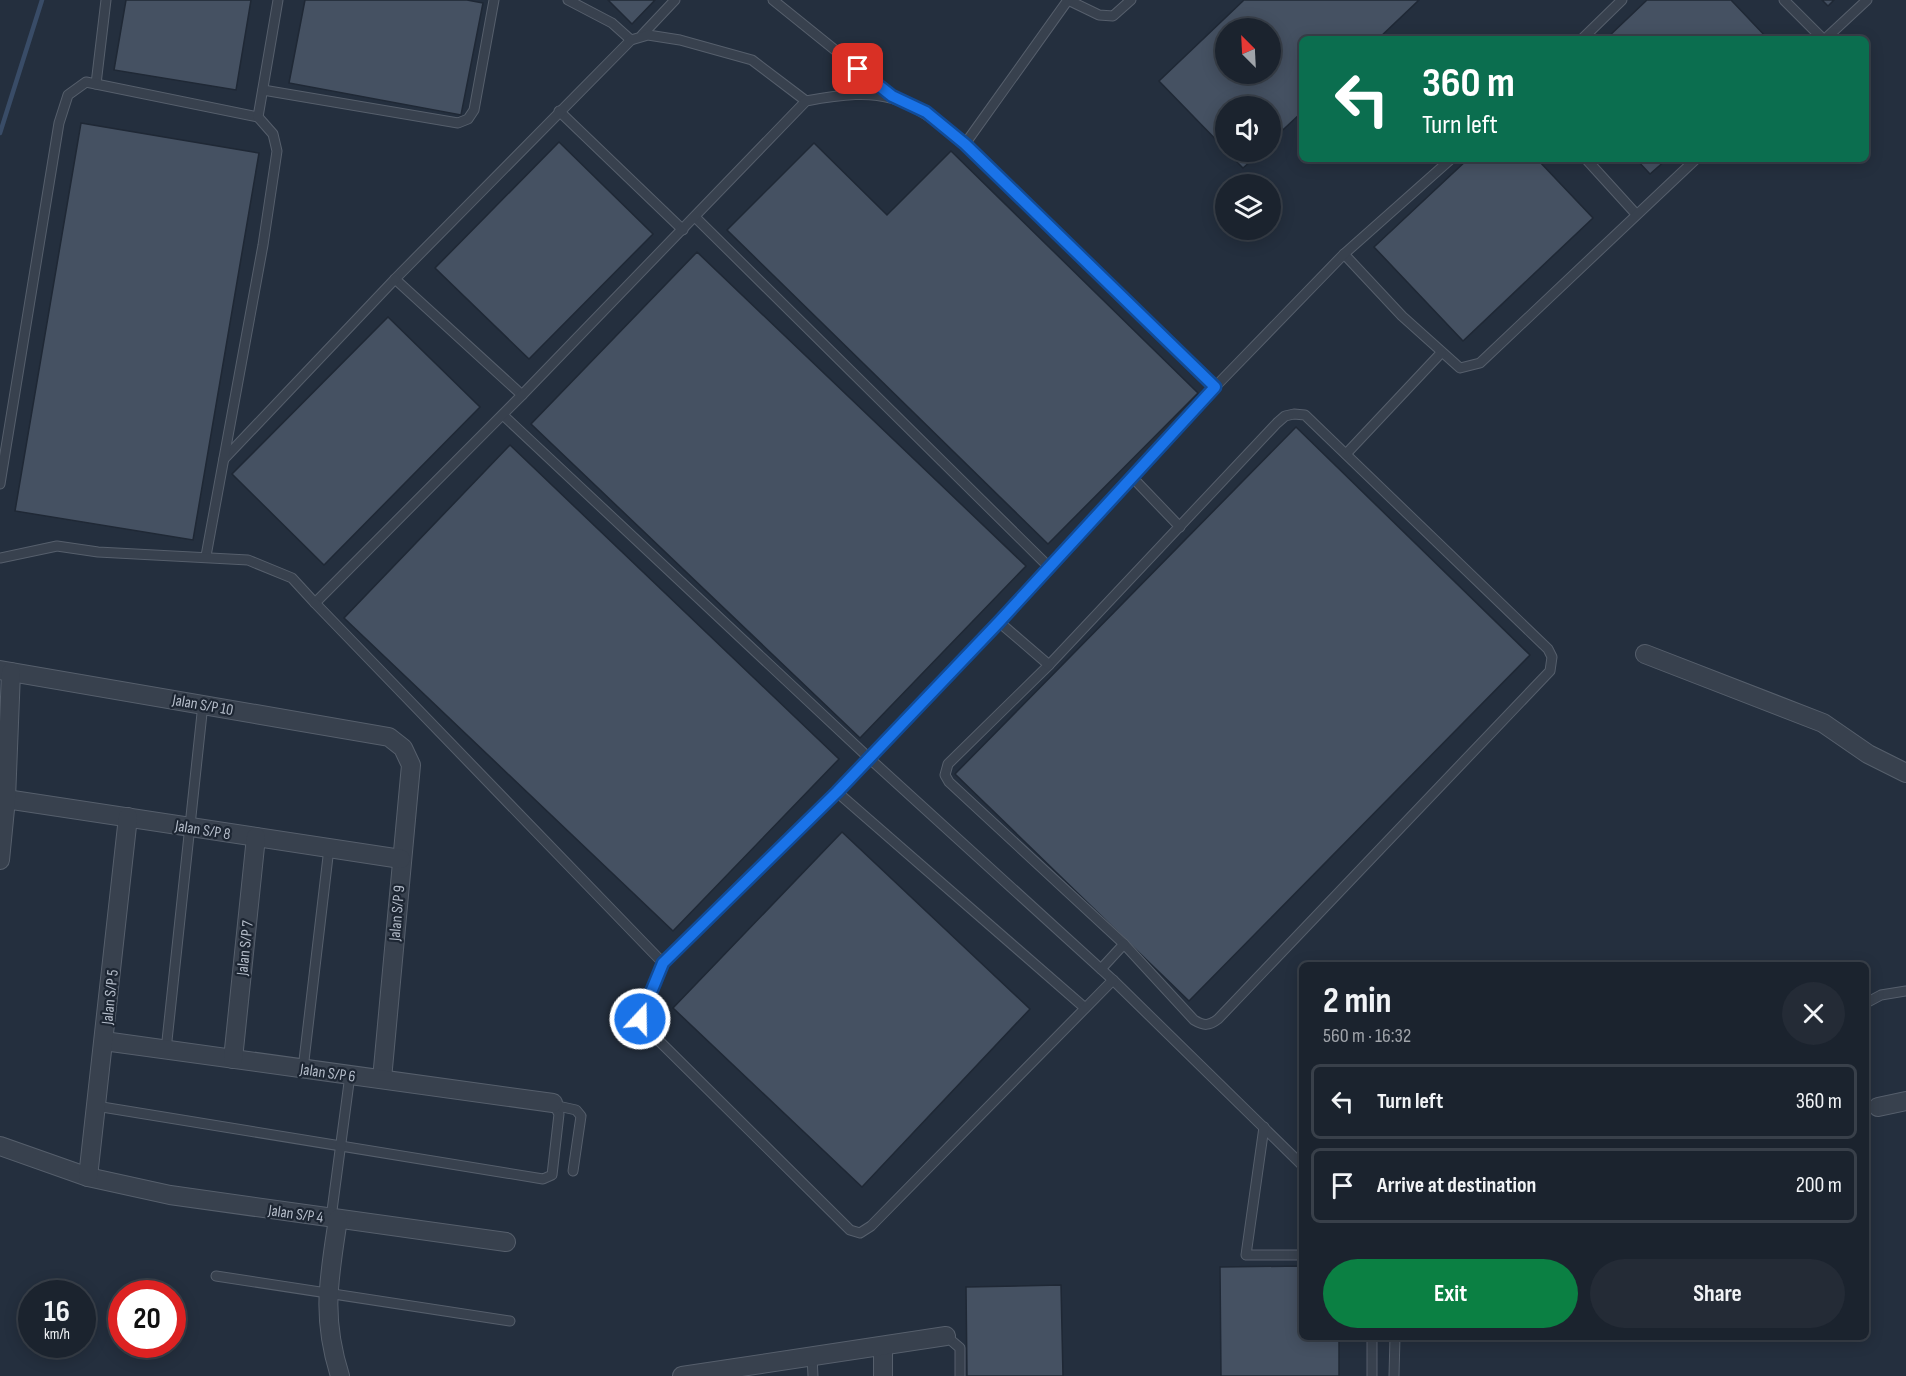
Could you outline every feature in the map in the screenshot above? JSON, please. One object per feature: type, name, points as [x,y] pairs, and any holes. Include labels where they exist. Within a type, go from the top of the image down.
[{"type":"street","points":[[1646,654],[1823,723],[1868,754],[1906,773]]},
{"type":"street","points":[[0,860],[6,799],[6,671]]},
{"type":"street","name":"Jalan S/P 10","points":[[6,671],[389,737],[403,748]]},
{"type":"street","name":"Jalan S/P 9","points":[[382,1079],[411,765],[403,748]]},
{"type":"street","name":"Jalan S/P 8","points":[[6,799],[401,859]]},
{"type":"street","name":"Jalan S/P 5","points":[[88,1177],[128,817]]},
{"type":"street","name":"Jalan S/P 7","points":[[233,1059],[256,837]]},
{"type":"street","name":"Jalan S/P 6","points":[[104,1041],[555,1104]]},
{"type":"street","points":[[1878,1107],[1906,1101]]},
{"type":"street","name":"Jalan S/P 4","points":[[0,1146],[88,1177],[170,1195],[506,1242]]},
{"type":"street","points":[[334,1219],[327,1294],[327,1329],[340,1376]]},
{"type":"street","points":[[682,1376],[734,1372],[946,1336]]},
{"type":"street","points":[[883,1346],[883,1376]]},
{"type":"lane","points":[[96,84],[106,0]]},
{"type":"lane","points":[[258,117],[278,0]]},
{"type":"lane","points":[[263,90],[458,123],[468,119],[474,110],[494,0]]},
{"type":"lane","points":[[224,459],[559,111],[632,40],[642,35],[675,0]]},
{"type":"lane","points":[[773,0],[892,96],[926,112],[965,144],[1215,387]]},
{"type":"lane","points":[[965,144],[1068,0],[1099,15],[1113,16],[1131,0]]},
{"type":"lane","points":[[1585,36],[1622,0]]},
{"type":"lane","points":[[1784,0],[1821,36]]},
{"type":"lane","points":[[1827,36],[1867,0]]},
{"type":"lane","points":[[574,1],[612,23],[632,40]]},
{"type":"lane","points":[[642,35],[680,40],[752,60],[806,101]]},
{"type":"lane","points":[[0,484],[59,123],[68,95],[86,82],[258,117],[273,134],[277,151],[263,245],[206,556]]},
{"type":"lane","points":[[315,603],[503,415],[806,101],[843,94],[892,96]]},
{"type":"lane","points":[[559,111],[683,230]]},
{"type":"lane","points":[[1113,980],[871,1226],[861,1233],[850,1230],[643,1025],[640,1019],[663,963],[837,792],[999,622],[1215,387],[1344,254],[1448,162]]},
{"type":"lane","points":[[1589,162],[1636,214]]},
{"type":"lane","points":[[1344,254],[1441,353],[1460,368],[1480,363],[1693,162]]},
{"type":"lane","points":[[695,217],[1048,567]]},
{"type":"lane","points":[[395,279],[522,395]]},
{"type":"lane","points":[[1346,454],[1441,353]]},
{"type":"lane","points":[[503,415],[869,758],[1113,980],[1299,1162]]},
{"type":"lane","points":[[1305,415],[1346,454],[1548,649],[1552,657],[1550,671],[1210,1025],[1202,1025],[1194,1020],[1124,944],[949,782],[945,775],[948,764],[1049,665],[1285,416],[1305,415]]},
{"type":"lane","points":[[1133,478],[1180,527]]},
{"type":"lane","points":[[0,558],[57,546],[98,552],[206,556],[248,560],[292,578],[663,963]]},
{"type":"lane","points":[[999,622],[1049,665]]},
{"type":"lane","points":[[166,1050],[203,704]]},
{"type":"lane","points":[[837,792],[1086,1008]]},
{"type":"lane","points":[[303,1069],[329,848]]},
{"type":"lane","points":[[1101,969],[1124,944]]},
{"type":"lane","points":[[1869,1001],[1881,995],[1906,991]]},
{"type":"lane","points":[[334,1219],[340,1148],[350,1075]]},
{"type":"lane","points":[[96,1107],[340,1148],[548,1178],[552,1175],[559,1114],[555,1104]]},
{"type":"lane","points":[[555,1104],[576,1110],[581,1116],[573,1171]]},
{"type":"lane","points":[[1264,1127],[1246,1255],[1299,1256]]},
{"type":"lane","points":[[216,1276],[510,1321]]},
{"type":"lane","points":[[946,1336],[960,1348],[960,1376]]},
{"type":"lane","points":[[1371,1340],[1372,1376]]},
{"type":"lane","points":[[1394,1376],[1395,1340]]},
{"type":"lane","points":[[812,1357],[813,1376]]},
{"type":"building","points":[[126,0],[251,0],[236,90],[114,70]]},
{"type":"building","points":[[305,0],[467,0],[483,3],[461,115],[289,83]]},
{"type":"building","points":[[608,0],[655,0],[632,24]]},
{"type":"building","points":[[1244,0],[1419,0],[1381,36],[1299,36],[1299,115],[1281,132],[1281,96],[1215,96],[1215,139],[1159,81],[1215,28],[1215,84],[1281,84],[1281,18],[1225,18]]},
{"type":"building","points":[[1647,0],[1731,0],[1765,36],[1609,36]]},
{"type":"building","points":[[1822,0],[1834,0],[1828,6]]},
{"type":"building","points":[[81,123],[259,153],[193,540],[15,511]]},
{"type":"building","points":[[559,142],[653,234],[529,359],[435,268]]},
{"type":"building","points":[[814,143],[887,215],[951,151],[1198,393],[1048,544],[727,230]]},
{"type":"building","points":[[1237,162],[1250,162],[1243,168]]},
{"type":"building","points":[[1465,162],[1540,162],[1593,218],[1463,341],[1374,247]]},
{"type":"building","points":[[1639,162],[1664,162],[1650,174]]},
{"type":"building","points":[[697,252],[1026,566],[860,738],[531,424]]},
{"type":"building","points":[[388,317],[480,407],[324,565],[232,474]]},
{"type":"building","points":[[1296,427],[1530,655],[1189,1001],[955,774]]},
{"type":"building","points":[[510,445],[839,759],[673,931],[344,618]]},
{"type":"building","points":[[842,832],[1030,1009],[862,1187],[673,1008]]},
{"type":"building","points":[[1299,1266],[1299,1340],[1339,1340],[1339,1376],[1221,1376],[1220,1267]]},
{"type":"building","points":[[1061,1285],[1063,1376],[967,1376],[966,1287]]},
{"type":"waterway","points":[[0,133],[42,0]]},
{"type":"route","points":[[640,1019],[663,963],[837,792],[999,622],[1215,387],[965,144],[926,112],[892,96],[858,69]]}]
